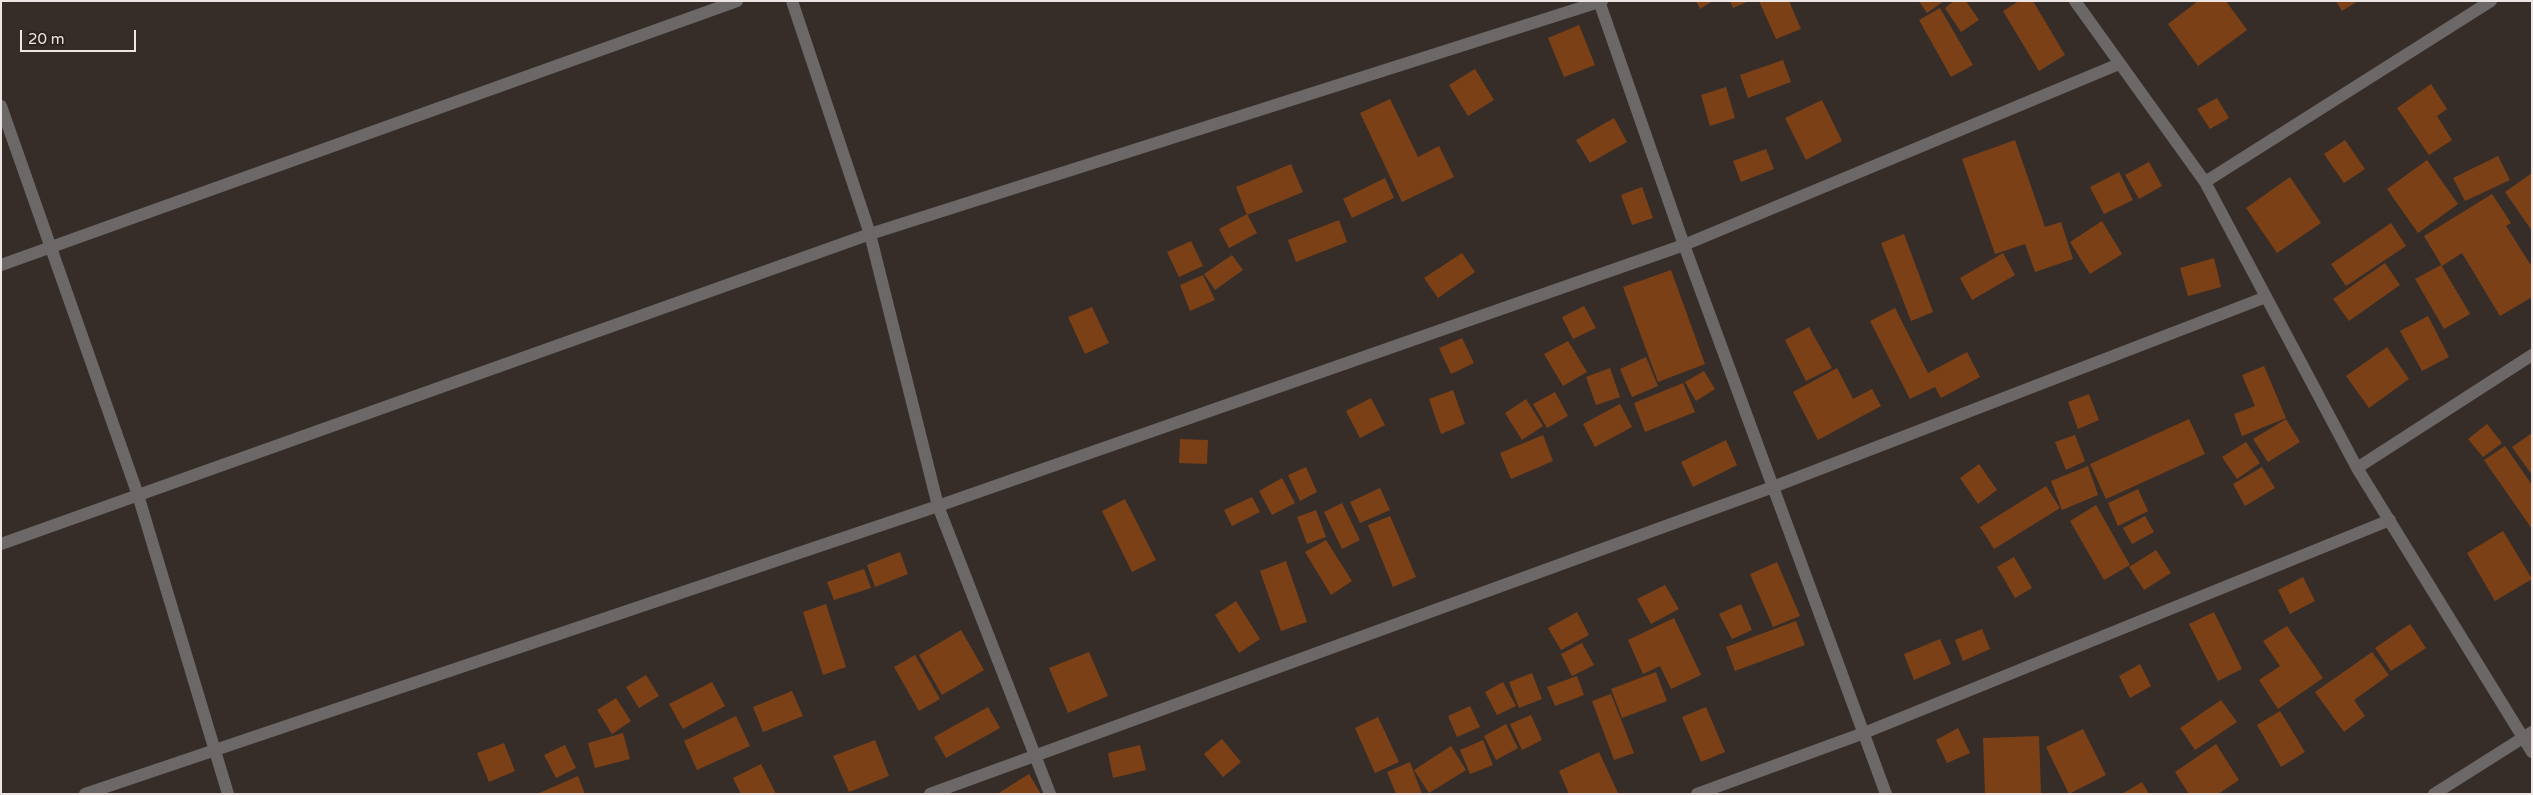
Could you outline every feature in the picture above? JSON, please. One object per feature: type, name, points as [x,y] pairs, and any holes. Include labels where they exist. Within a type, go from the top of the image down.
[{"type":"street","points":[[1,265],[53,248],[737,1]]},
{"type":"street","points":[[792,1],[870,234],[938,506],[1050,794]]},
{"type":"street","points":[[2076,1],[2119,64],[2205,182],[2357,468],[2528,735],[2532,752]]},
{"type":"street","points":[[2205,182],[2491,1]]},
{"type":"street","points":[[1,544],[870,234],[1600,2],[1684,245],[1886,794]]},
{"type":"street","points":[[85,794],[216,748],[938,506],[1684,245],[2119,64]]},
{"type":"street","points":[[1,106],[53,248],[138,495],[216,748],[228,794]]},
{"type":"street","points":[[930,794],[1036,757],[1773,487],[2266,297]]},
{"type":"street","points":[[2357,468],[2532,356]]},
{"type":"street","points":[[1697,794],[1864,733],[2390,520]]},
{"type":"street","points":[[2434,794],[2528,735]]},
{"type":"building","points":[[1696,1],[1713,1],[1700,9]]},
{"type":"building","points":[[1730,1],[1749,1],[1733,8]]},
{"type":"building","points":[[1759,1],[1789,1],[1801,29],[1776,39]]},
{"type":"building","points":[[1919,1],[1944,1],[1927,13]]},
{"type":"building","points":[[1954,1],[1966,1],[1979,20],[1961,32],[1945,8]]},
{"type":"building","points":[[2019,1],[2033,1],[2065,55],[2039,71],[2003,11]]},
{"type":"building","points":[[2198,1],[2226,1],[2247,30],[2198,66],[2168,24]]},
{"type":"building","points":[[2336,1],[2358,1],[2342,11]]},
{"type":"building","points":[[1940,8],[1973,65],[1951,77],[1919,20]]},
{"type":"building","points":[[1579,25],[1595,65],[1564,77],[1548,38]]},
{"type":"building","points":[[1783,60],[1791,82],[1748,98],[1740,75]]},
{"type":"building","points":[[1475,69],[1494,100],[1468,116],[1449,85]]},
{"type":"building","points":[[2431,84],[2447,109],[2437,116],[2452,140],[2429,155],[2397,108]]},
{"type":"building","points":[[1726,87],[1735,118],[1710,126],[1701,95]]},
{"type":"building","points":[[2217,98],[2229,118],[2210,129],[2197,109]]},
{"type":"building","points":[[1390,99],[1418,157],[1439,146],[1454,177],[1402,202],[1360,113]]},
{"type":"building","points":[[1822,100],[1842,141],[1806,160],[1785,118]]},
{"type":"building","points":[[1614,118],[1627,142],[1590,163],[1576,140]]},
{"type":"building","points":[[2015,140],[2045,227],[2061,222],[2073,259],[2035,272],[2025,244],[1995,254],[1962,159]]},
{"type":"building","points":[[2345,140],[2365,169],[2344,183],[2324,154]]},
{"type":"building","points":[[1766,149],[1774,169],[1741,182],[1733,161]]},
{"type":"building","points":[[2498,156],[2510,180],[2465,201],[2453,178]]},
{"type":"building","points":[[2427,160],[2458,204],[2418,233],[2387,189]]},
{"type":"building","points":[[2149,162],[2162,186],[2139,199],[2125,175]]},
{"type":"building","points":[[1291,164],[1303,192],[1247,215],[1236,187]]},
{"type":"building","points":[[2119,172],[2133,200],[2104,214],[2090,187]]},
{"type":"building","points":[[2532,173],[2532,231],[2505,192]]},
{"type":"building","points":[[2290,177],[2321,223],[2277,253],[2246,208]]},
{"type":"building","points":[[1385,178],[1394,198],[1352,218],[1343,199]]},
{"type":"building","points":[[1642,187],[1653,218],[1632,225],[1621,195]]},
{"type":"building","points":[[2492,194],[2511,223],[2506,226],[2532,267],[2532,297],[2500,316],[2462,253],[2442,266],[2424,236]]},
{"type":"building","points":[[1247,214],[1257,233],[1229,248],[1219,229]]},
{"type":"building","points":[[1339,220],[1347,242],[1296,262],[1288,240]]},
{"type":"building","points":[[2102,221],[2122,254],[2090,274],[2070,242]]},
{"type":"building","points":[[2391,223],[2406,246],[2346,286],[2331,264]]},
{"type":"building","points":[[1904,234],[1933,312],[1911,321],[1881,243]]},
{"type":"building","points":[[1191,241],[1203,266],[1179,277],[1167,252]]},
{"type":"building","points":[[1462,253],[1475,272],[1438,298],[1424,278]]},
{"type":"building","points":[[2003,253],[2015,275],[1972,300],[1960,278]]},
{"type":"building","points":[[1232,255],[1243,270],[1215,290],[1204,274]]},
{"type":"building","points":[[2214,258],[2221,287],[2188,296],[2180,268]]},
{"type":"building","points":[[2385,263],[2400,285],[2349,321],[2333,299]]},
{"type":"building","points":[[2441,265],[2470,314],[2444,329],[2415,279]]},
{"type":"building","points":[[1671,270],[1705,364],[1658,382],[1623,287]]},
{"type":"building","points":[[1203,275],[1215,300],[1190,311],[1180,285]]},
{"type":"building","points":[[1584,306],[1596,328],[1573,339],[1562,317]]},
{"type":"building","points":[[1092,307],[1109,343],[1085,354],[1068,317]]},
{"type":"building","points":[[1895,308],[1928,373],[1967,352],[1980,377],[1941,398],[1935,387],[1910,399],[1870,321]]},
{"type":"building","points":[[2428,316],[2449,357],[2422,371],[2400,331]]},
{"type":"building","points":[[1809,327],[1832,368],[1806,381],[1785,340]]},
{"type":"building","points":[[1462,338],[1474,363],[1451,374],[1439,348]]},
{"type":"building","points":[[1568,341],[1587,372],[1563,386],[1544,354]]},
{"type":"building","points":[[2387,347],[2409,379],[2369,408],[2346,376]]},
{"type":"building","points":[[1646,357],[1658,386],[1632,397],[1620,369]]},
{"type":"building","points":[[2264,366],[2286,418],[2242,436],[2234,414],[2255,406],[2242,375]]},
{"type":"building","points":[[1610,368],[1620,397],[1596,405],[1586,377]]},
{"type":"building","points":[[1837,368],[1853,399],[1872,389],[1881,406],[1818,440],[1793,392]]},
{"type":"building","points":[[1704,371],[1715,389],[1696,401],[1685,382]]},
{"type":"building","points":[[1683,383],[1695,412],[1645,432],[1634,403]]},
{"type":"building","points":[[1453,390],[1465,424],[1441,434],[1429,399]]},
{"type":"building","points":[[1555,392],[1568,416],[1547,428],[1533,404]]},
{"type":"building","points":[[2089,394],[2099,420],[2078,429],[2068,402]]},
{"type":"building","points":[[1371,398],[1385,425],[1360,438],[1346,411]]},
{"type":"building","points":[[1526,399],[1543,426],[1522,440],[1505,413]]},
{"type":"building","points":[[1620,404],[1632,427],[1595,447],[1583,424]]},
{"type":"building","points":[[2189,419],[2205,454],[2106,499],[2090,464]]},
{"type":"building","points":[[2286,419],[2300,442],[2268,462],[2253,439]]},
{"type":"building","points":[[2487,424],[2502,443],[2483,457],[2468,439]]},
{"type":"building","points":[[2532,433],[2532,475],[2512,447]]},
{"type":"building","points":[[1543,435],[1553,461],[1511,479],[1500,453]]},
{"type":"building","points":[[2075,435],[2085,461],[2066,470],[2055,442]]},
{"type":"building","points":[[1180,439],[1208,440],[1207,464],[1179,463]]},
{"type":"building","points":[[1726,440],[1737,465],[1693,487],[1681,462]]},
{"type":"building","points":[[2246,442],[2260,463],[2237,479],[2222,457]]},
{"type":"building","points":[[2505,446],[2532,485],[2532,529],[2484,460]]},
{"type":"building","points":[[1979,464],[1997,490],[1978,504],[1960,478]]},
{"type":"building","points":[[2088,466],[2098,495],[2062,510],[2051,481]]},
{"type":"building","points":[[1306,467],[1317,492],[1300,501],[1288,475]]},
{"type":"building","points":[[2262,467],[2275,488],[2245,506],[2233,484]]},
{"type":"building","points":[[1282,478],[1295,503],[1272,515],[1259,491]]},
{"type":"building","points":[[2046,486],[2060,508],[1994,549],[1980,527]]},
{"type":"building","points":[[1380,488],[1390,510],[1360,523],[1350,502]]},
{"type":"building","points":[[2138,489],[2148,511],[2118,526],[2108,503]]},
{"type":"building","points":[[1252,497],[1260,512],[1232,526],[1224,510]]},
{"type":"building","points":[[1125,499],[1156,560],[1132,572],[1102,511]]},
{"type":"building","points":[[1342,503],[1360,540],[1342,549],[1324,512]]},
{"type":"building","points":[[2096,505],[2130,565],[2104,580],[2070,521]]},
{"type":"building","points":[[1316,510],[1326,537],[1307,544],[1297,517]]},
{"type":"building","points":[[1390,516],[1416,577],[1393,587],[1368,525]]},
{"type":"building","points":[[2145,516],[2154,532],[2132,544],[2123,528]]},
{"type":"building","points":[[2503,531],[2532,579],[2495,601],[2467,553]]},
{"type":"building","points":[[1326,540],[1352,581],[1331,595],[1305,552]]},
{"type":"building","points":[[2156,550],[2171,573],[2144,590],[2129,567]]},
{"type":"building","points":[[900,552],[908,574],[875,587],[867,565]]},
{"type":"building","points":[[2014,557],[2032,588],[2015,598],[1997,567]]},
{"type":"building","points":[[1286,561],[1307,622],[1281,631],[1260,571]]},
{"type":"building","points":[[1777,562],[1800,616],[1773,627],[1750,574]]},
{"type":"building","points":[[864,569],[871,588],[834,600],[827,582]]},
{"type":"building","points":[[2303,577],[2315,601],[2290,614],[2278,590]]},
{"type":"building","points":[[1665,585],[1679,609],[1651,624],[1637,599]]},
{"type":"building","points":[[1236,601],[1260,639],[1239,653],[1215,615]]},
{"type":"building","points":[[826,604],[846,667],[823,675],[803,612]]},
{"type":"building","points":[[1741,604],[1752,630],[1732,639],[1719,614]]},
{"type":"building","points":[[1577,612],[1589,635],[1561,650],[1548,628]]},
{"type":"building","points":[[2214,612],[2242,669],[2218,681],[2189,624]]},
{"type":"building","points":[[1674,618],[1701,675],[1671,689],[1660,666],[1643,674],[1628,640]]},
{"type":"building","points":[[1796,621],[1805,645],[1735,671],[1726,647]]},
{"type":"building","points":[[2410,624],[2426,648],[2391,671],[2375,648]]},
{"type":"building","points":[[2287,626],[2323,678],[2278,709],[2259,680],[2280,666],[2263,641]]},
{"type":"building","points":[[1982,629],[1990,649],[1963,661],[1955,640]]},
{"type":"building","points":[[961,630],[984,670],[942,695],[919,655]]},
{"type":"building","points":[[1940,639],[1951,664],[1914,680],[1904,654]]},
{"type":"building","points":[[1582,643],[1594,665],[1572,676],[1561,654]]},
{"type":"building","points":[[1089,652],[1108,696],[1068,713],[1049,668]]},
{"type":"building","points":[[2372,652],[2389,675],[2354,700],[2365,716],[2344,732],[2315,692]]},
{"type":"building","points":[[915,655],[940,699],[919,711],[894,667]]},
{"type":"building","points":[[2140,664],[2151,686],[2130,698],[2119,676]]},
{"type":"building","points":[[1656,672],[1667,701],[1622,718],[1611,689]]},
{"type":"building","points":[[1532,673],[1542,699],[1519,708],[1509,682]]},
{"type":"building","points":[[646,675],[659,696],[639,708],[626,687]]},
{"type":"building","points":[[1577,676],[1584,695],[1555,706],[1547,687]]},
{"type":"building","points":[[712,682],[725,706],[683,729],[669,704]]},
{"type":"building","points":[[1503,682],[1516,706],[1497,715],[1485,692]]},
{"type":"building","points":[[792,691],[803,716],[763,732],[753,707]]},
{"type":"building","points":[[1611,694],[1634,753],[1614,760],[1592,701]]},
{"type":"building","points":[[616,698],[631,721],[612,734],[597,710]]},
{"type":"building","points":[[2221,700],[2237,722],[2195,750],[2180,728]]},
{"type":"building","points":[[1470,706],[1480,727],[1457,737],[1448,716]]},
{"type":"building","points":[[988,707],[1000,728],[946,758],[934,737]]},
{"type":"building","points":[[1706,707],[1725,752],[1701,762],[1682,717]]},
{"type":"building","points":[[2280,711],[2305,752],[2281,767],[2257,725]]},
{"type":"building","points":[[1531,715],[1542,740],[1522,750],[1510,724]]},
{"type":"building","points":[[736,716],[750,746],[697,770],[684,741]]},
{"type":"building","points":[[1378,717],[1399,762],[1375,773],[1355,728]]},
{"type":"building","points":[[1506,724],[1518,748],[1496,760],[1484,736]]},
{"type":"building","points":[[1958,728],[1970,753],[1947,763],[1936,740]]},
{"type":"building","points":[[2083,729],[2106,775],[2069,794],[2046,747]]},
{"type":"building","points":[[623,733],[630,759],[595,768],[588,743]]},
{"type":"building","points":[[2039,736],[2041,794],[1985,794],[1983,738]]},
{"type":"building","points":[[1222,739],[1241,762],[1223,777],[1204,754]]},
{"type":"building","points":[[875,740],[889,776],[849,792],[833,756]]},
{"type":"building","points":[[1483,740],[1493,765],[1470,774],[1460,750]]},
{"type":"building","points":[[504,743],[515,771],[489,782],[477,753]]},
{"type":"building","points":[[2216,744],[2239,780],[2218,794],[2189,794],[2175,772]]},
{"type":"building","points":[[565,745],[576,768],[556,778],[544,755]]},
{"type":"building","points":[[1140,745],[1146,770],[1113,778],[1108,753]]},
{"type":"building","points":[[1451,746],[1466,770],[1429,793],[1414,770]]},
{"type":"building","points":[[1599,752],[1618,793],[1569,794],[1559,771]]},
{"type":"building","points":[[1410,762],[1422,794],[1396,794],[1387,772]]},
{"type":"building","points":[[761,764],[776,794],[741,794],[733,778]]},
{"type":"building","points":[[1029,774],[1041,794],[997,794]]},
{"type":"building","points":[[578,776],[585,794],[537,794]]},
{"type":"building","points":[[2142,782],[2149,794],[2122,794]]}]
